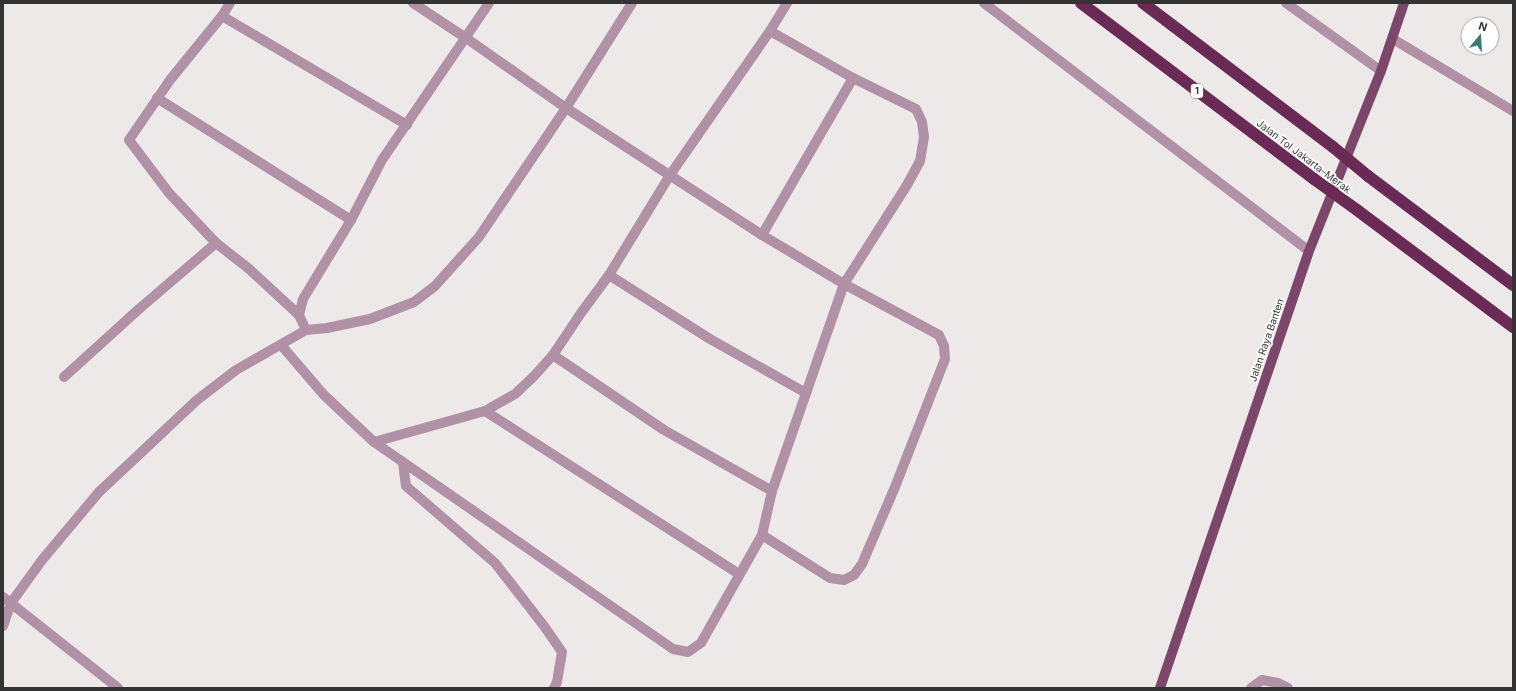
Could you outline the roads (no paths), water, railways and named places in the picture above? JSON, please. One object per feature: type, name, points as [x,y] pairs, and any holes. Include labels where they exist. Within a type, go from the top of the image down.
[{"type":"highway","name":"Jalan Tol Jakarta–Merak","points":[[1081,3],[1513,327]]},
{"type":"highway","points":[[1143,3],[1333,147],[1368,176],[1513,285]]},
{"type":"main road","name":"Jalan Raya Banten","points":[[1160,688],[1309,251],[1381,71],[1404,3]]},
{"type":"street","points":[[230,3],[222,16],[170,80],[129,140],[169,194],[216,243],[248,268],[299,315],[306,330]]},
{"type":"street","points":[[413,3],[566,108],[670,176],[844,284],[939,335],[944,346],[945,359],[895,487],[862,564],[854,575],[844,580],[830,578],[762,535]]},
{"type":"street","points":[[299,315],[303,299],[351,220],[382,160],[489,3]]},
{"type":"street","points":[[3,626],[7,600],[99,492],[197,400],[236,370],[306,330],[327,328],[370,319],[414,302],[435,286],[478,237],[566,108],[632,3]]},
{"type":"street","points":[[374,442],[485,411],[515,394],[554,355],[581,313],[609,275],[670,176],[770,31],[787,3]]},
{"type":"street","points":[[984,3],[1309,251]]},
{"type":"street","points":[[1286,3],[1381,71]]},
{"type":"street","points":[[222,16],[407,124]]},
{"type":"street","points":[[281,345],[324,395],[374,442],[673,650],[688,652],[701,644],[762,535],[772,491],[844,284],[907,185],[920,161],[924,137],[922,122],[916,109],[853,78],[770,31]]},
{"type":"street","points":[[1393,39],[1513,111]]},
{"type":"street","points":[[762,234],[853,78]]},
{"type":"street","points":[[157,98],[351,220]]},
{"type":"street","points":[[64,377],[139,309],[216,243]]},
{"type":"street","points":[[609,275],[710,339],[806,393]]},
{"type":"street","points":[[554,355],[664,430],[772,491]]},
{"type":"street","points":[[485,411],[739,574]]},
{"type":"street","points":[[403,462],[406,486],[495,563],[544,626],[562,652],[557,682],[554,688]]},
{"type":"street","points":[[7,600],[118,688]]},
{"type":"street","points":[[1251,688],[1262,680],[1278,683],[1288,688]]}]
